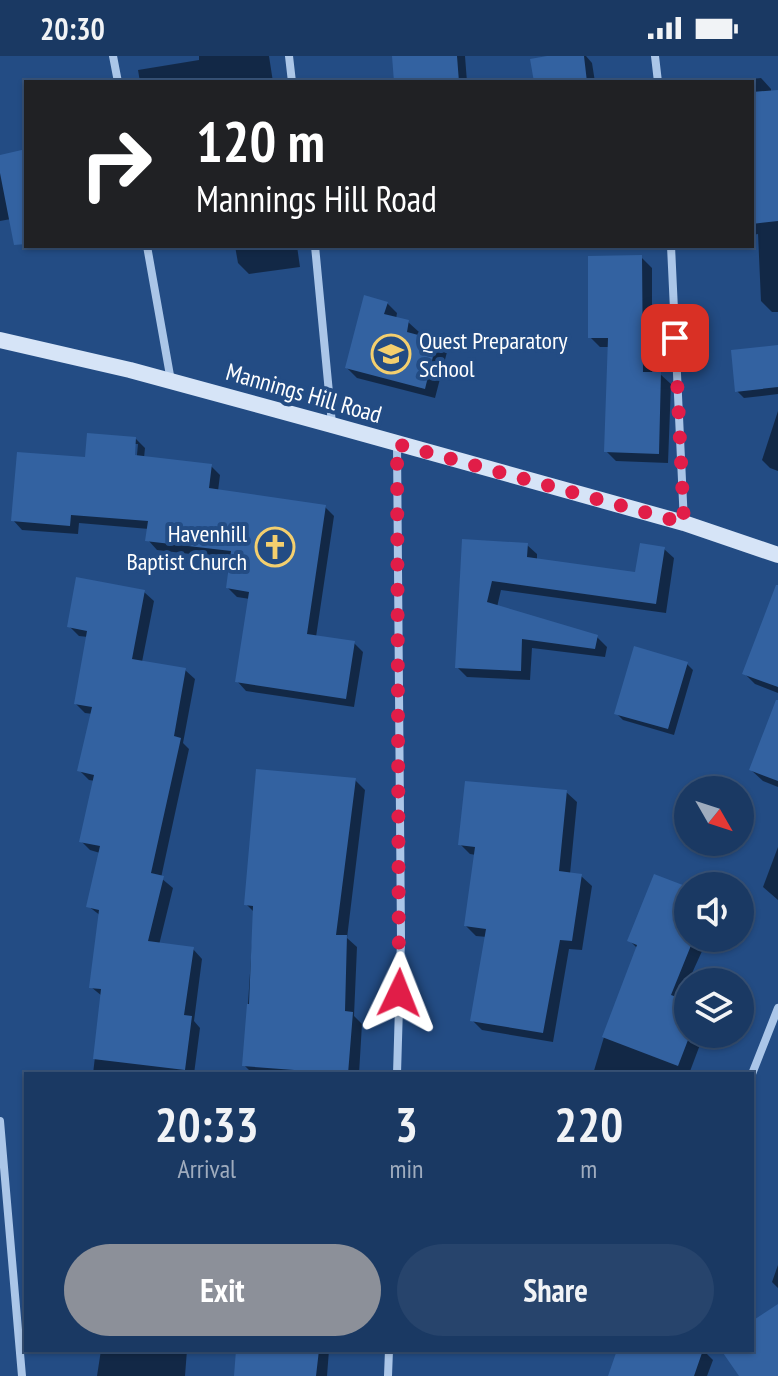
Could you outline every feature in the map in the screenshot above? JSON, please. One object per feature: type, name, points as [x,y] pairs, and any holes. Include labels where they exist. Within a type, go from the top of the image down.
[{"type":"main road","name":"Mannings Hill Road","points":[[0,340],[171,381],[332,425],[684,523],[778,555]]},
{"type":"street","points":[[113,56],[118,80]]},
{"type":"street","points":[[289,56],[292,80]]},
{"type":"street","points":[[655,56],[658,80]]},
{"type":"street","points":[[147,248],[171,381]]},
{"type":"street","points":[[315,248],[332,425]]},
{"type":"street","points":[[671,248],[684,523]]},
{"type":"street","points":[[397,444],[401,939],[397,1072]]},
{"type":"street","points":[[753,1072],[778,1008]]},
{"type":"street","points":[[0,1121],[22,1376]]},
{"type":"street","points":[[388,1376],[389,1352]]},
{"type":"building","points":[[392,56],[457,56],[459,80],[394,80]]},
{"type":"building","points":[[584,56],[587,80],[534,80],[530,59]]},
{"type":"building","points":[[778,90],[778,221],[754,224],[754,92]]},
{"type":"building","points":[[24,149],[24,244],[14,245],[0,173],[0,155]]},
{"type":"building","points":[[642,255],[643,372],[661,372],[659,454],[604,452],[608,338],[588,338],[588,256]]},
{"type":"building","name":"Quest Preparatory School","points":[[364,295],[388,302],[384,314],[409,320],[407,332],[437,340],[425,389],[345,368]]},
{"type":"building","points":[[778,345],[778,387],[735,392],[731,350]]},
{"type":"building","points":[[87,433],[136,437],[135,455],[212,464],[209,488],[326,505],[307,634],[355,641],[346,699],[235,682],[249,592],[226,588],[231,551],[145,541],[148,521],[71,515],[70,526],[11,521],[17,452],[85,457]]},
{"type":"building","points":[[462,539],[528,543],[527,557],[635,572],[640,543],[665,547],[656,604],[492,581],[487,602],[598,635],[595,649],[522,639],[521,671],[455,668]]},
{"type":"building","points":[[76,577],[145,590],[132,659],[186,668],[174,736],[181,738],[151,873],[164,876],[148,941],[194,947],[184,1015],[192,1016],[185,1070],[93,1059],[101,989],[89,988],[99,910],[86,907],[100,846],[79,842],[94,775],[77,771],[92,707],[74,704],[87,631],[67,627]]},
{"type":"building","points":[[778,585],[778,687],[742,674]]},
{"type":"building","points":[[634,646],[688,662],[668,729],[614,714]]},
{"type":"building","points":[[778,700],[778,781],[749,770]]},
{"type":"building","points":[[256,769],[356,778],[336,935],[347,935],[345,1011],[353,1012],[348,1072],[242,1066],[249,1004],[253,906],[244,905]]},
{"type":"building","points":[[465,781],[567,790],[559,871],[582,874],[572,941],[560,940],[543,1033],[470,1021],[486,929],[464,926],[475,847],[458,845]]},
{"type":"building","points":[[654,874],[674,882],[674,952],[688,952],[682,968],[674,968],[671,995],[674,996],[674,1048],[685,1048],[678,1066],[602,1037],[637,945],[627,941]]},
{"type":"building","points":[[778,1304],[778,1376],[739,1376],[722,1352],[754,1352],[754,1320]]},
{"type":"building","points":[[236,1352],[319,1352],[316,1376],[234,1376]]},
{"type":"building","points":[[616,1352],[702,1352],[694,1376],[608,1376]]},
{"type":"place","name":"Quest Preparatory School","points":[[391,354]]},
{"type":"place","name":"Havenhill Baptist Church","points":[[275,547]]},
{"type":"route","points":[[399,993],[397,444],[684,523],[675,338]]}]
